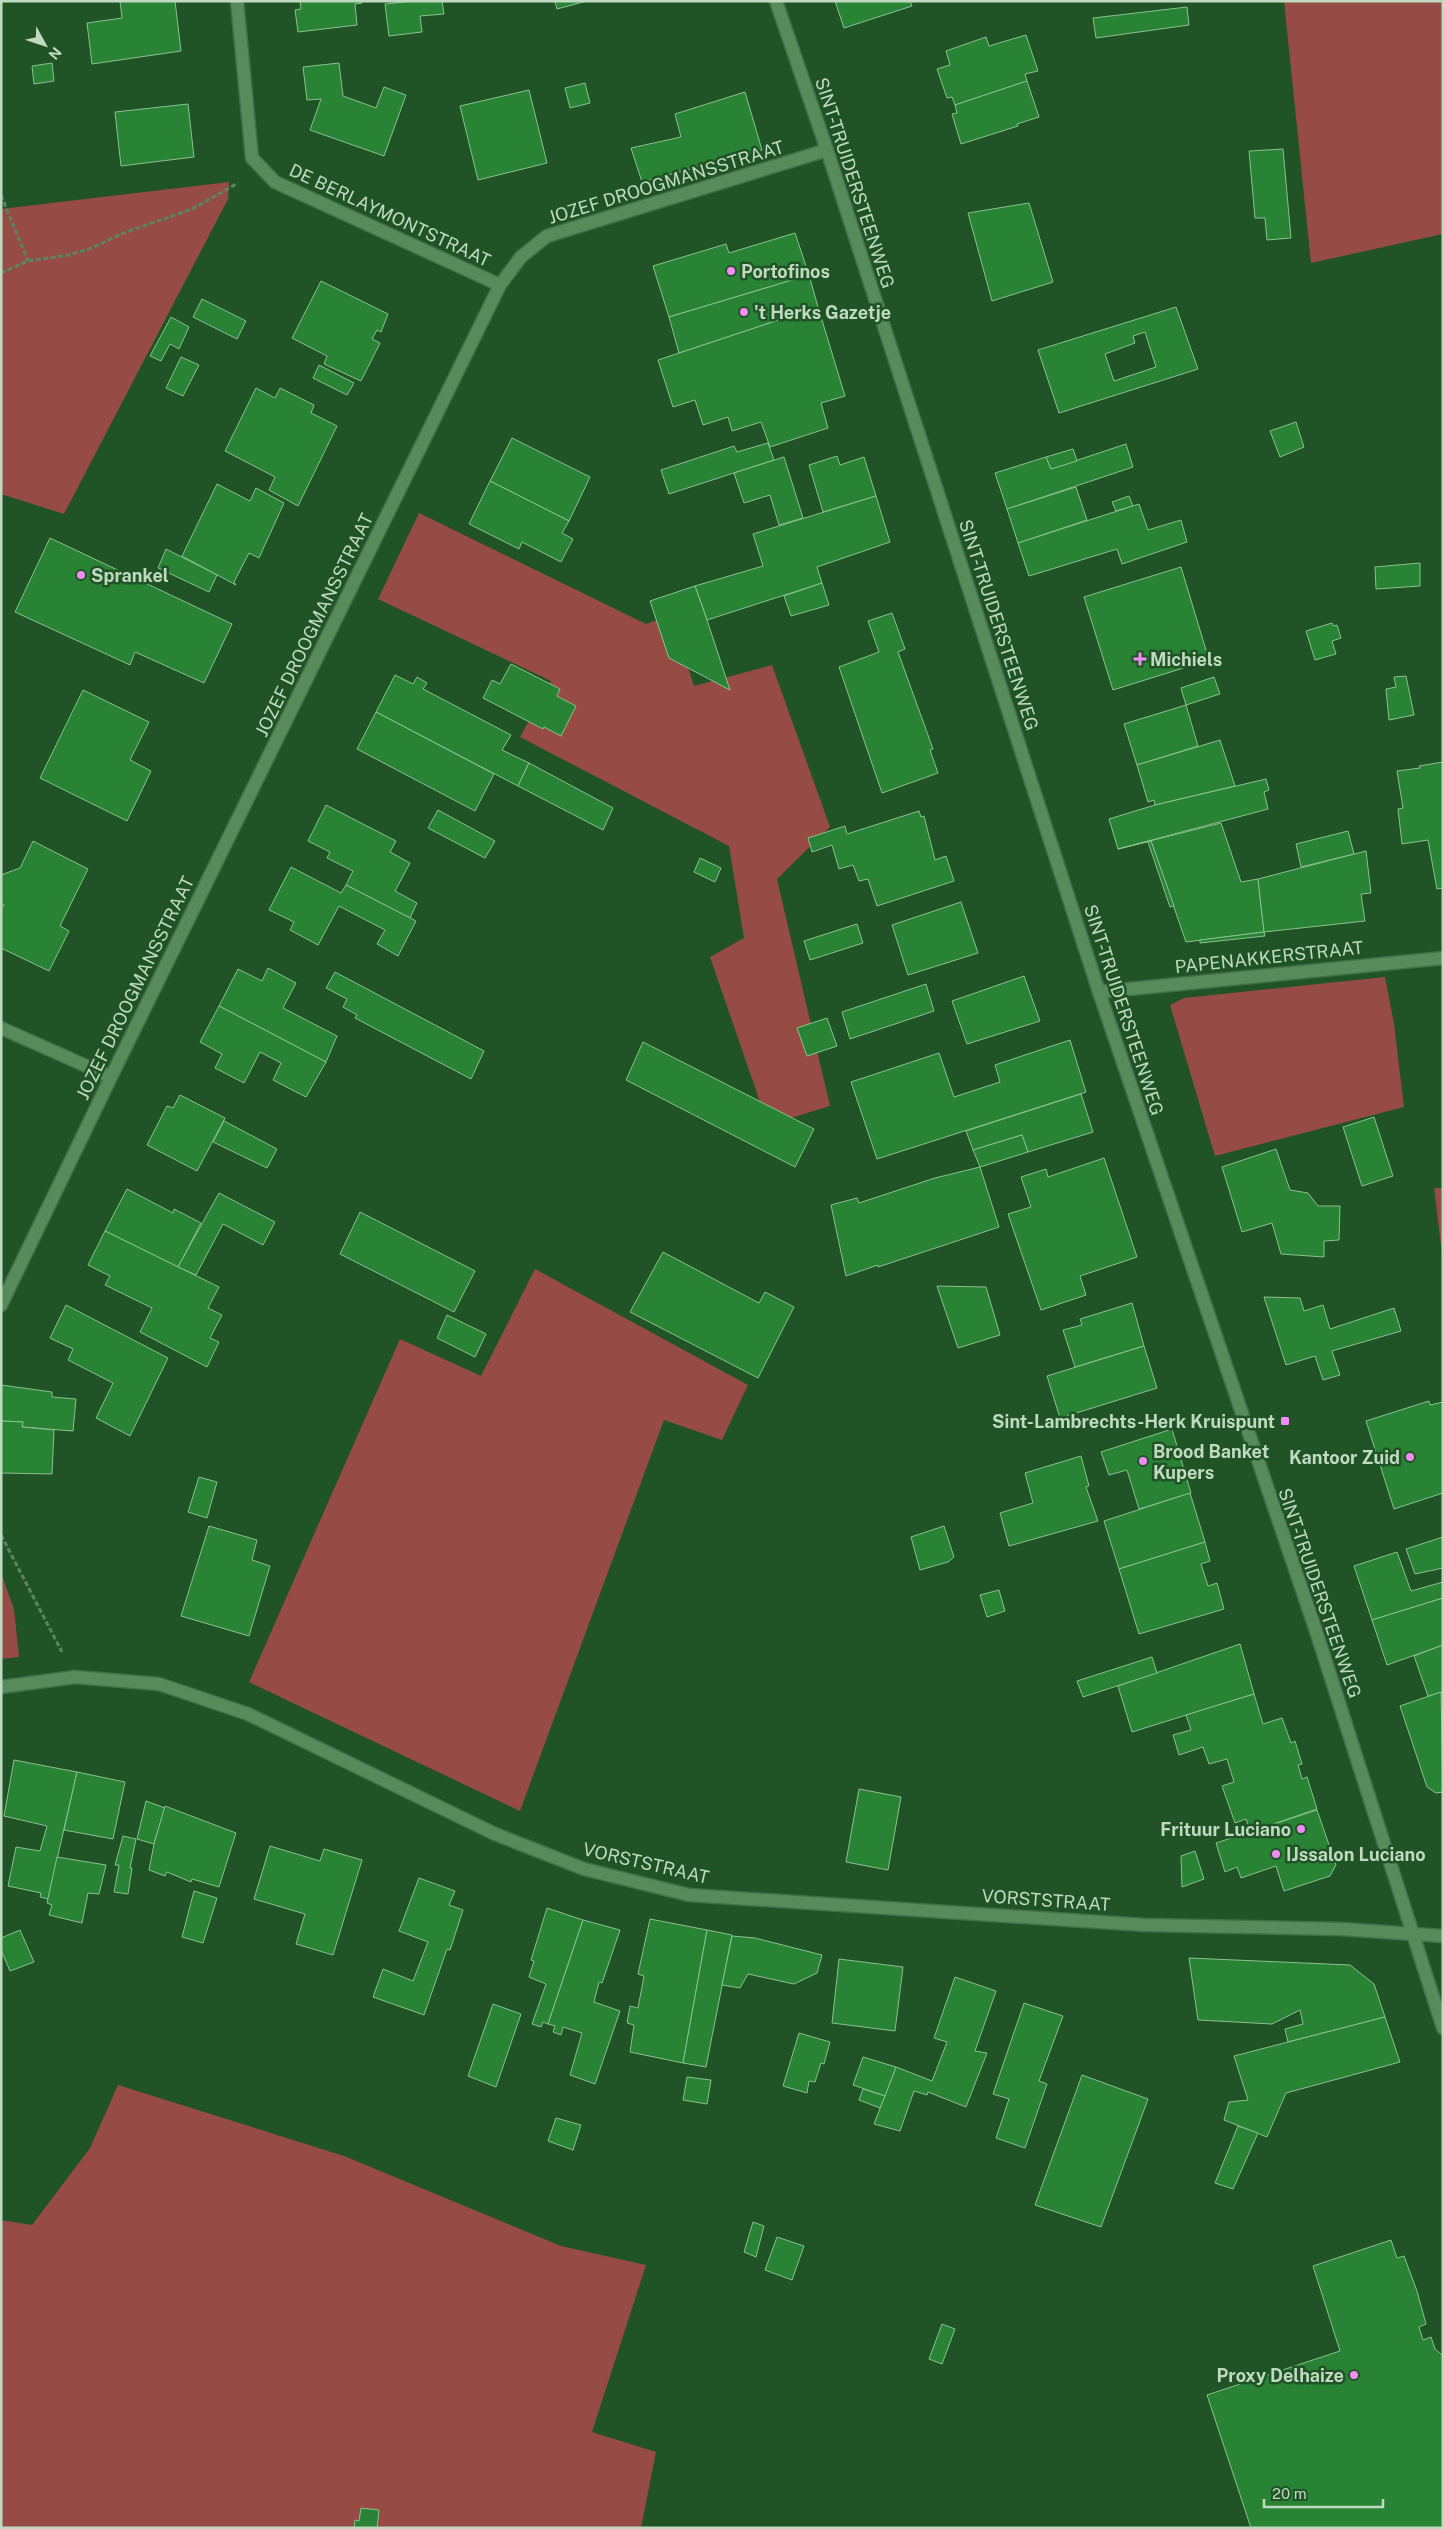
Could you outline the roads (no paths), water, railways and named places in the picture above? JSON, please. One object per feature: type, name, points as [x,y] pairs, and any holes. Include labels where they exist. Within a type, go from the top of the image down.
[{"type":"street","name":"DE BERLAYMONTSTRAAT","points":[[236,1],[252,158],[275,182],[500,285]]},
{"type":"street","name":"SINT-TRUIDERSTEENWEG","points":[[776,1],[827,150],[1099,992],[1316,1631],[1443,2028]]},
{"type":"street","name":"JOZEF DROOGMANSSTRAAT","points":[[1,1305],[500,285],[521,257],[547,236],[827,150]]},
{"type":"street","name":"PAPENAKKERSTRAAT","points":[[1099,992],[1440,959]]},
{"type":"street","points":[[1,1028],[111,1077]]},
{"type":"street","name":"VORSTSTRAAT","points":[[1,1687],[75,1677],[159,1684],[248,1714],[495,1834],[584,1869],[689,1895],[1145,1924],[1341,1928],[1443,1936]]},
{"type":"place","name":"Portofinos","points":[[731,271]]},
{"type":"place","name":"'t Herks Gazetje","points":[[744,312]]},
{"type":"place","name":"Sprankel","points":[[81,575]]},
{"type":"place","name":"Michiels","points":[[1140,659]]},
{"type":"place","name":"Sint-Lambrechts-Herk Kruispunt","points":[[1285,1421]]},
{"type":"place","name":"Kantoor Zuid","points":[[1410,1457]]},
{"type":"place","name":"Brood Banket Kupers","points":[[1143,1461]]},
{"type":"place","name":"Frituur Luciano","points":[[1301,1829]]},
{"type":"place","name":"IJssalon Luciano","points":[[1276,1854]]},
{"type":"place","name":"Proxy Delhaize","points":[[1354,2375]]}]
